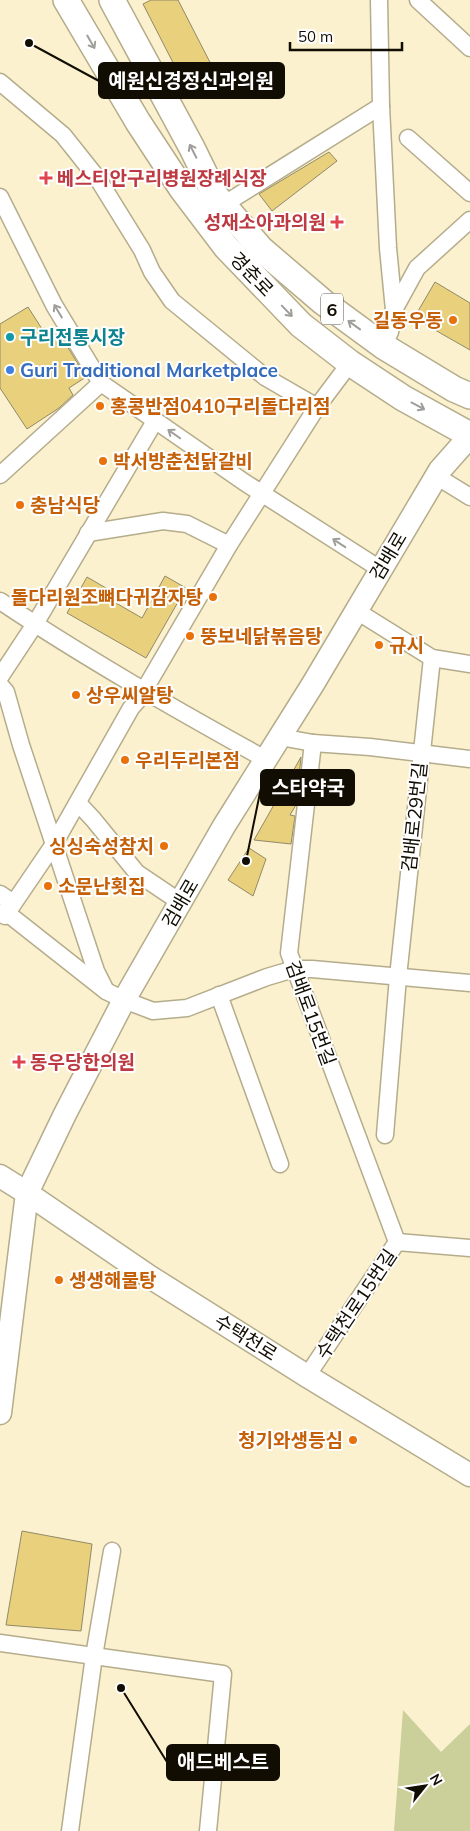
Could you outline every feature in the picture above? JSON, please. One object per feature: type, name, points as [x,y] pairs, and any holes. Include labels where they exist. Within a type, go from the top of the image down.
[{"type":"main road","name":"경춘로","points":[[66,0],[138,122],[201,216],[226,247],[301,325],[350,363],[403,398],[470,436]]},
{"type":"main road","name":"경춘로","points":[[112,0],[192,148],[215,195],[261,249],[323,302],[383,346],[454,389],[470,396]]},
{"type":"street","points":[[379,0],[381,106],[388,248],[394,310],[390,332],[383,346]]},
{"type":"street","points":[[418,0],[470,48]]},
{"type":"street","points":[[0,82],[63,135],[98,179],[142,250],[152,272],[172,300],[264,377],[317,407]]},
{"type":"street","points":[[223,205],[381,106]]},
{"type":"street","points":[[408,138],[470,193]]},
{"type":"street","points":[[0,197],[54,305],[101,383],[262,494],[380,570]]},
{"type":"street","points":[[394,310],[417,268],[470,220]]},
{"type":"street","points":[[4,917],[54,844],[131,708],[144,691],[229,546],[317,407],[350,363]]},
{"type":"street","points":[[0,475],[101,383]]},
{"type":"street","points":[[0,677],[34,624],[155,421]]},
{"type":"street","name":"검배로","points":[[0,1414],[27,1193],[64,1114],[115,995],[180,902],[265,759],[313,684],[355,610],[436,476],[470,436]]},
{"type":"street","points":[[436,476],[470,497]]},
{"type":"street","points":[[88,533],[163,521],[187,524],[229,546]]},
{"type":"street","points":[[0,600],[34,624],[144,691],[265,759]]},
{"type":"street","points":[[355,610],[432,658],[470,664]]},
{"type":"street","name":"검배로29번길","points":[[385,1135],[398,977],[432,658]]},
{"type":"street","points":[[0,685],[6,692],[21,745],[96,971],[115,995]]},
{"type":"street","points":[[280,737],[313,743],[470,759]]},
{"type":"street","name":"검배로15번길","points":[[313,743],[289,953],[398,1242]]},
{"type":"street","points":[[78,803],[137,873],[180,902]]},
{"type":"street","points":[[0,894],[10,900],[4,917]]},
{"type":"street","points":[[4,917],[115,995],[153,1011],[187,1008],[267,977],[294,969],[470,983]]},
{"type":"street","points":[[219,996],[280,1164]]},
{"type":"street","name":"수택천로","points":[[0,1176],[140,1270],[307,1376],[470,1475]]},
{"type":"street","name":"수택천로15번길","points":[[307,1376],[398,1242],[470,1248]]},
{"type":"street","points":[[70,1831],[94,1656],[112,1551]]},
{"type":"street","points":[[0,1643],[223,1674],[208,1831]]},
{"type":"green space","points":[[403,1710],[441,1752],[470,1724],[470,1831],[394,1831]]},
{"type":"building","points":[[151,0],[178,0],[215,72],[186,88],[143,4]]},
{"type":"building","points":[[329,152],[337,161],[272,211],[259,194]]},
{"type":"building","points":[[435,282],[470,303],[470,350],[414,318]]},
{"type":"building","points":[[28,307],[42,329],[45,328],[51,338],[59,333],[86,377],[69,388],[73,395],[59,408],[27,429],[0,388],[0,324]]},
{"type":"building","points":[[165,576],[186,588],[146,658],[67,613],[87,577],[106,588],[102,595],[142,618]]},
{"type":"building","points":[[301,757],[296,805],[290,815],[295,816],[291,844],[254,840]]},
{"type":"building","points":[[249,848],[266,859],[253,896],[228,880]]},
{"type":"building","points":[[22,1531],[92,1544],[81,1631],[6,1625]]},
{"type":"place","name":"예원신경정신과의원","points":[[29,43]]},
{"type":"place","name":"베스티안구리병원장례식장","points":[[46,178]]},
{"type":"place","name":"성재소아과의원","points":[[337,222]]},
{"type":"place","name":"길동우동","points":[[453,320]]},
{"type":"place","name":"구리전통시장","points":[[10,337]]},
{"type":"place","name":"Guri Traditional Marketplace","points":[[10,370]]},
{"type":"place","name":"홍콩반점0410구리돌다리점","points":[[100,406]]},
{"type":"place","name":"박서방춘천닭갈비","points":[[103,461]]},
{"type":"place","name":"충남식당","points":[[20,505]]},
{"type":"place","name":"돌다리원조뼈다귀감자탕","points":[[213,597]]},
{"type":"place","name":"뚱보네닭볶음탕","points":[[190,636]]},
{"type":"place","name":"규시","points":[[379,645]]},
{"type":"place","name":"상우씨알탕","points":[[76,695]]},
{"type":"place","name":"우리두리본점","points":[[125,760]]},
{"type":"place","name":"싱싱숙성참치","points":[[164,846]]},
{"type":"place","name":"스타약국","points":[[246,861]]},
{"type":"place","name":"소문난횟집","points":[[48,886]]},
{"type":"place","name":"동우당한의원","points":[[19,1062]]},
{"type":"place","name":"생생해물탕","points":[[59,1280]]},
{"type":"place","name":"청기와생등심","points":[[353,1440]]},
{"type":"place","name":"애드베스트","points":[[121,1688]]}]
